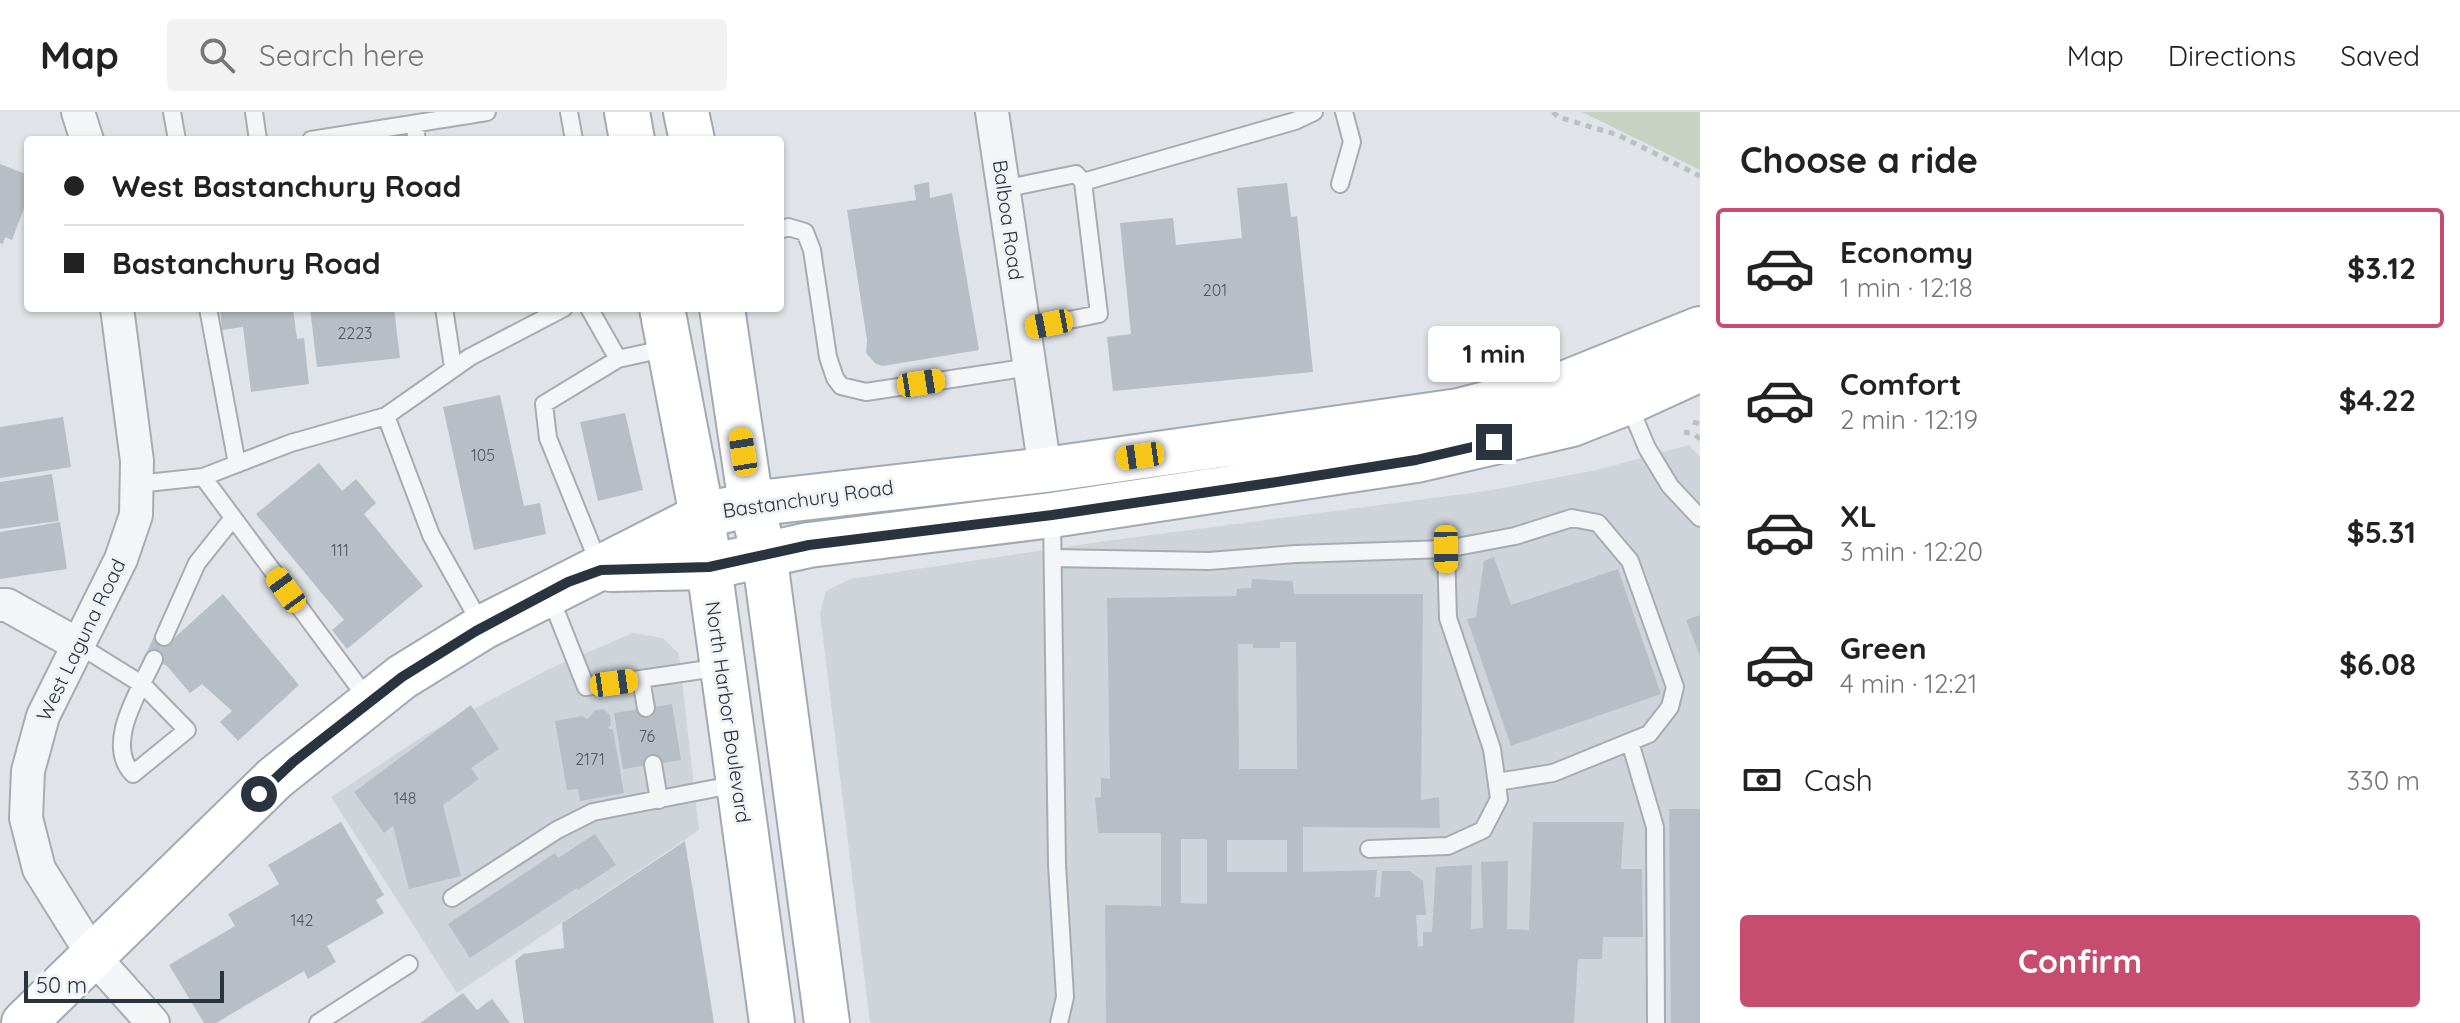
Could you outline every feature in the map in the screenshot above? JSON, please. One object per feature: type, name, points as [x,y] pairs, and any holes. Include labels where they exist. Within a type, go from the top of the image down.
[{"type":"main road","points":[[627,112],[631,136]]},
{"type":"main road","points":[[686,112],[691,136]]},
{"type":"main road","points":[[723,312],[751,504],[764,553],[827,1023]]},
{"type":"main road","name":"North Harbor Boulevard","points":[[666,328],[702,516],[772,1023]]},
{"type":"main road","name":"Bastanchury Road","points":[[601,570],[709,567],[809,545],[1052,515],[1416,460],[1572,424],[1621,384],[1700,329]]},
{"type":"main road","name":"Bastanchury Road","points":[[601,570],[702,516],[751,504],[1045,470],[1459,411],[1566,383],[1621,384],[1700,369]]},
{"type":"main road","points":[[24,1023],[275,778],[369,702],[402,677],[483,627],[549,592],[601,570]]},
{"type":"street","points":[[78,112],[86,136]]},
{"type":"street","name":"Balboa Road","points":[[992,112],[1045,470]]},
{"type":"street","name":"West Laguna Road","points":[[118,312],[137,461],[136,515],[121,559],[43,716],[28,771],[26,818],[39,869],[94,957],[153,1023]]},
{"type":"street","points":[[0,605],[7,605],[77,644]]},
{"type":"lane","points":[[172,112],[176,136]]},
{"type":"lane","points":[[254,112],[257,136]]},
{"type":"lane","points":[[363,136],[415,132],[487,112]]},
{"type":"lane","points":[[569,112],[573,136]]},
{"type":"lane","points":[[1083,182],[1295,121],[1314,112]]},
{"type":"lane","points":[[1340,184],[1352,142],[1344,112]]},
{"type":"lane","points":[[1003,189],[1076,174],[1083,182],[1099,314],[1024,329]]},
{"type":"lane","points":[[784,228],[805,232],[812,250],[828,357],[841,386],[866,392],[1030,367]]},
{"type":"lane","points":[[209,312],[237,464]]},
{"type":"lane","points":[[445,312],[453,367]]},
{"type":"lane","points":[[137,484],[203,477],[291,443],[386,416],[453,367],[556,312]]},
{"type":"lane","points":[[591,312],[618,359]]},
{"type":"lane","points":[[601,570],[548,438],[544,404],[666,328]]},
{"type":"lane","points":[[1621,384],[1647,448],[1670,486],[1700,518]]},
{"type":"lane","points":[[386,416],[431,535],[483,627]]},
{"type":"lane","points":[[203,477],[369,702]]},
{"type":"lane","points":[[1052,515],[1057,865],[1065,997],[1059,1023]]},
{"type":"lane","points":[[164,637],[197,563],[233,518]]},
{"type":"lane","points":[[1053,558],[1209,561],[1296,554],[1446,549],[1515,536],[1572,518],[1598,523],[1630,561],[1675,687],[1670,707],[1649,734],[1553,773],[1497,782]]},
{"type":"lane","points":[[1369,849],[1448,846],[1483,830],[1499,799],[1492,749],[1448,618],[1446,549]]},
{"type":"lane","points":[[549,592],[586,687],[722,667]]},
{"type":"lane","points":[[77,644],[143,685],[187,730],[133,774],[123,764],[120,738],[143,685],[154,659]]},
{"type":"lane","points":[[641,679],[646,708]]},
{"type":"lane","points":[[1630,742],[1655,827],[1656,1023]]},
{"type":"lane","points":[[653,764],[659,800]]},
{"type":"lane","points":[[452,898],[557,830],[593,812],[738,784]]},
{"type":"lane","points":[[318,1023],[409,964]]},
{"type":"path","points":[[1553,112],[1558,117],[1618,135],[1700,176]]},
{"type":"path","points":[[1684,432],[1700,439]]},
{"type":"shaded area","points":[[1689,445],[1700,457],[1700,1023],[870,1023],[820,613],[826,591],[850,579],[1099,542],[1486,491],[1597,470]]},
{"type":"shaded area","points":[[633,633],[663,638],[679,654],[699,830],[457,993],[331,797],[425,735],[549,669]]},
{"type":"green space","points":[[1582,112],[1700,112],[1700,170]]},
{"type":"building","points":[[0,164],[24,173],[24,208],[12,240],[5,237],[3,244],[0,243]]},
{"type":"building","points":[[929,182],[930,198],[952,193],[979,350],[883,366],[876,364],[866,353],[867,340],[847,210],[916,200],[914,185]]},
{"type":"building","points":[[1287,183],[1291,217],[1297,216],[1313,372],[1113,391],[1107,337],[1131,334],[1120,223],[1173,218],[1176,245],[1242,238],[1237,188]]},
{"type":"building","points":[[220,312],[294,312],[297,339],[304,338],[309,384],[251,392],[243,327],[222,330]]},
{"type":"building","points":[[310,312],[394,312],[400,358],[317,367]]},
{"type":"building","points":[[500,395],[524,506],[540,503],[546,534],[474,550],[443,407]]},
{"type":"building","points":[[625,413],[643,490],[598,501],[580,422]]},
{"type":"building","points":[[63,417],[71,467],[0,478],[0,427]]},
{"type":"building","points":[[319,463],[342,491],[356,479],[376,503],[364,514],[423,586],[347,649],[332,630],[344,620],[256,514]]},
{"type":"building","points":[[52,474],[59,521],[0,529],[0,482]]},
{"type":"building","points":[[60,522],[67,569],[0,579],[0,532]]},
{"type":"building","points":[[1494,557],[1511,605],[1618,569],[1661,694],[1511,746],[1467,619],[1476,617],[1484,561]]},
{"type":"building","points":[[1252,579],[1293,581],[1294,594],[1423,594],[1421,800],[1439,797],[1440,828],[1303,827],[1303,872],[1377,870],[1375,897],[1380,897],[1382,871],[1410,871],[1423,881],[1426,915],[1416,915],[1418,947],[1423,946],[1423,932],[1432,932],[1436,867],[1472,865],[1471,929],[1483,928],[1481,862],[1508,861],[1507,929],[1529,930],[1533,822],[1624,822],[1621,869],[1642,869],[1643,937],[1603,937],[1602,959],[1578,959],[1574,1023],[1106,1023],[1105,905],[1161,906],[1161,833],[1098,833],[1095,798],[1101,797],[1101,778],[1110,779],[1107,598],[1236,596],[1237,589],[1251,588]],"holes":[[[1280,642],[1296,642],[1297,769],[1239,769],[1238,644],[1253,644],[1253,648],[1280,648]],[[1181,839],[1207,839],[1207,904],[1181,903]],[[1227,840],[1287,840],[1287,872],[1227,872]]]},
{"type":"building","points":[[223,594],[299,685],[238,741],[220,722],[232,711],[202,684],[190,693],[167,666],[145,656],[155,634],[173,639]]},
{"type":"building","points":[[1700,615],[1700,656],[1686,620]]},
{"type":"building","points":[[672,704],[681,760],[623,769],[614,713]]},
{"type":"building","points":[[471,705],[499,749],[471,768],[479,779],[443,805],[461,876],[409,889],[393,826],[384,833],[354,792]]},
{"type":"building","points":[[603,709],[610,715],[611,725],[608,728],[613,730],[624,793],[580,801],[578,789],[567,790],[555,721],[582,716],[588,719],[594,711]]},
{"type":"building","points":[[1669,809],[1700,809],[1700,1023],[1671,1023]]},
{"type":"building","points":[[341,822],[384,895],[376,900],[384,913],[327,946],[336,962],[308,979],[304,971],[216,1023],[204,1023],[169,965],[235,926],[228,914],[279,884],[268,865]]},
{"type":"building","points":[[595,834],[616,865],[470,958],[448,924],[555,853],[558,858]]},
{"type":"building","points":[[685,841],[714,1023],[524,1023],[515,961],[523,954],[564,948],[562,923]]},
{"type":"building","points":[[463,993],[477,1010],[492,999],[510,1023],[420,1023]]},
{"type":"route","points":[[259,794],[293,762],[402,677],[476,631],[568,582],[601,570],[709,567],[809,545],[1052,515],[1270,483],[1416,460],[1494,442]]}]
